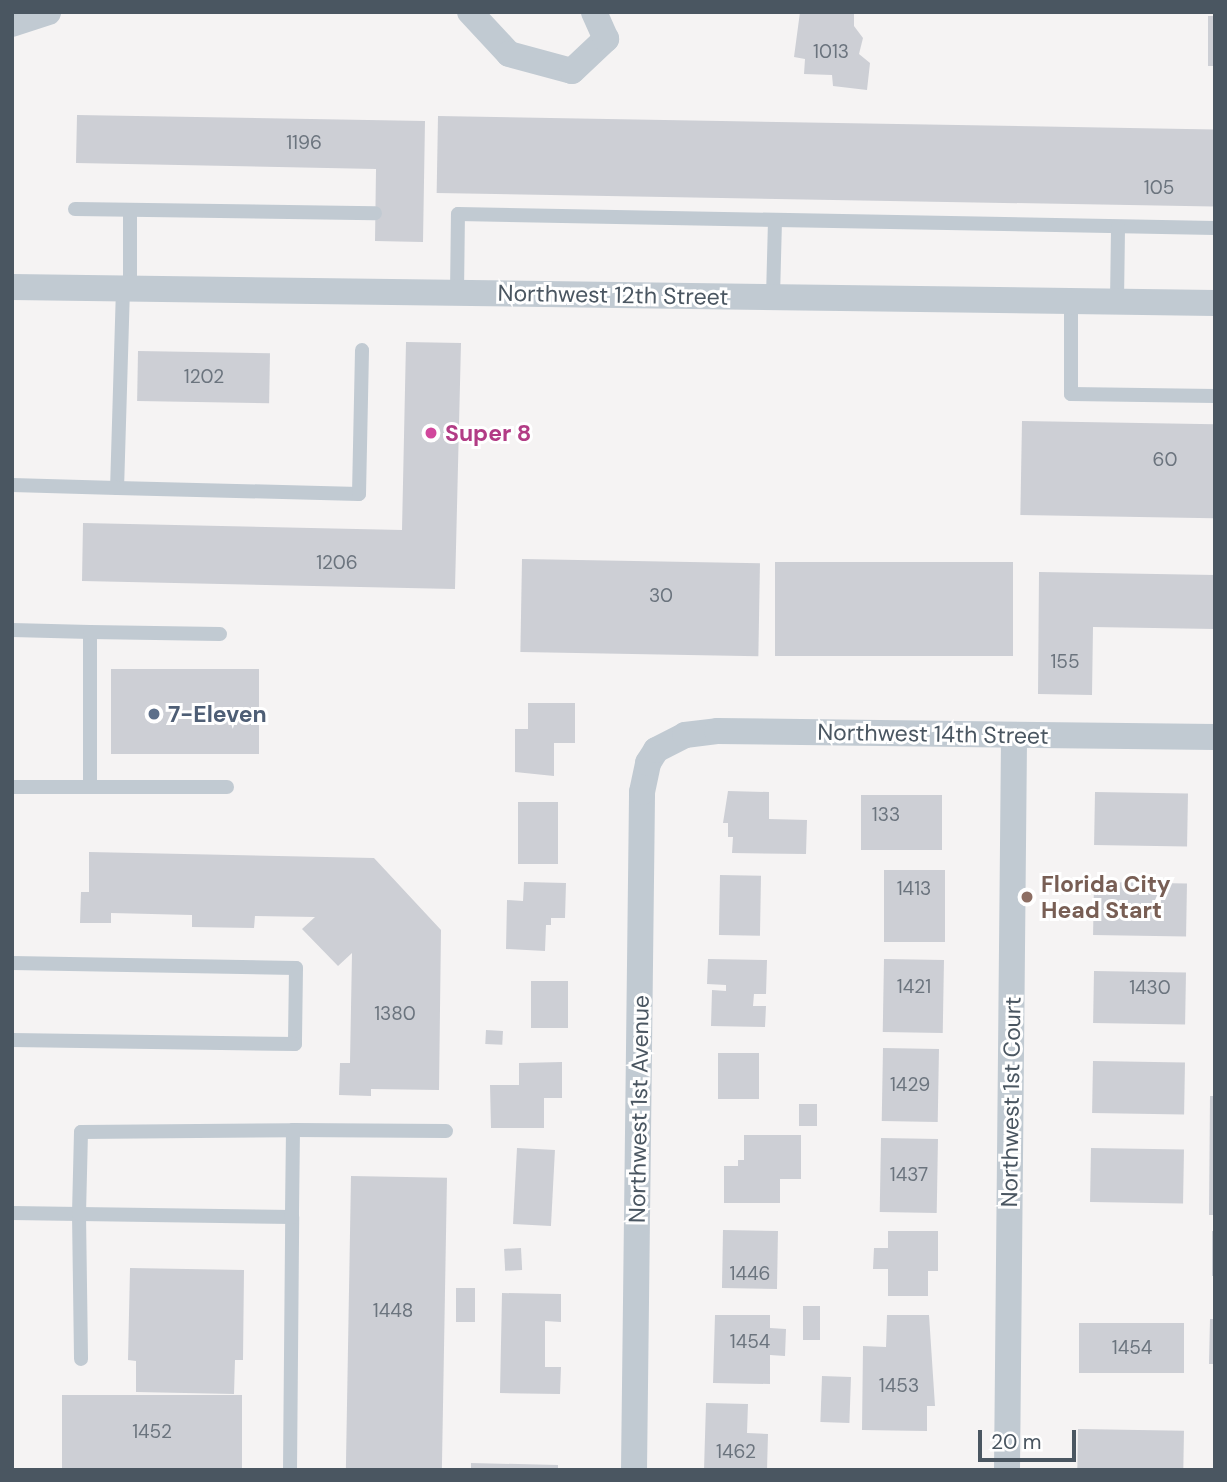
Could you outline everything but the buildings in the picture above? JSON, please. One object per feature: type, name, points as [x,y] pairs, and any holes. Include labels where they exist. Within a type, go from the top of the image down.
[{"type":"street","points":[[12,24],[48,12]]},
{"type":"street","points":[[470,12],[509,54],[572,72],[606,39],[594,12]]},
{"type":"street","name":"Northwest 12th Street","points":[[12,287],[1215,303]]},
{"type":"street","name":"Northwest 14th Street","points":[[656,751],[685,735],[717,731],[1215,737]]},
{"type":"street","name":"Northwest 1st Court","points":[[1007,1470],[1014,735]]},
{"type":"street","name":"Northwest 1st Avenue","points":[[634,1470],[642,792],[648,763],[656,751]]},
{"type":"lane","points":[[75,209],[375,213]]},
{"type":"lane","points":[[117,488],[131,210]]},
{"type":"lane","points":[[457,293],[458,214],[1215,228]]},
{"type":"lane","points":[[773,297],[775,221]]},
{"type":"lane","points":[[1117,302],[1118,228]]},
{"type":"lane","points":[[1071,301],[1071,394],[1215,396]]},
{"type":"lane","points":[[12,485],[359,494],[362,350]]},
{"type":"lane","points":[[12,630],[220,634]]},
{"type":"lane","points":[[90,632],[90,787]]},
{"type":"lane","points":[[12,787],[227,787]]},
{"type":"lane","points":[[12,963],[296,968],[295,1044],[12,1040]]},
{"type":"lane","points":[[290,1470],[293,1130]]},
{"type":"lane","points":[[80,1359],[80,1132],[446,1131]]},
{"type":"lane","points":[[12,1213],[292,1217]]},
{"type":"place","name":"Super 8","points":[[431,433]]},
{"type":"place","name":"7-Eleven","points":[[154,714]]},
{"type":"place","name":"Florida City Head Start","points":[[1027,897]]}]
